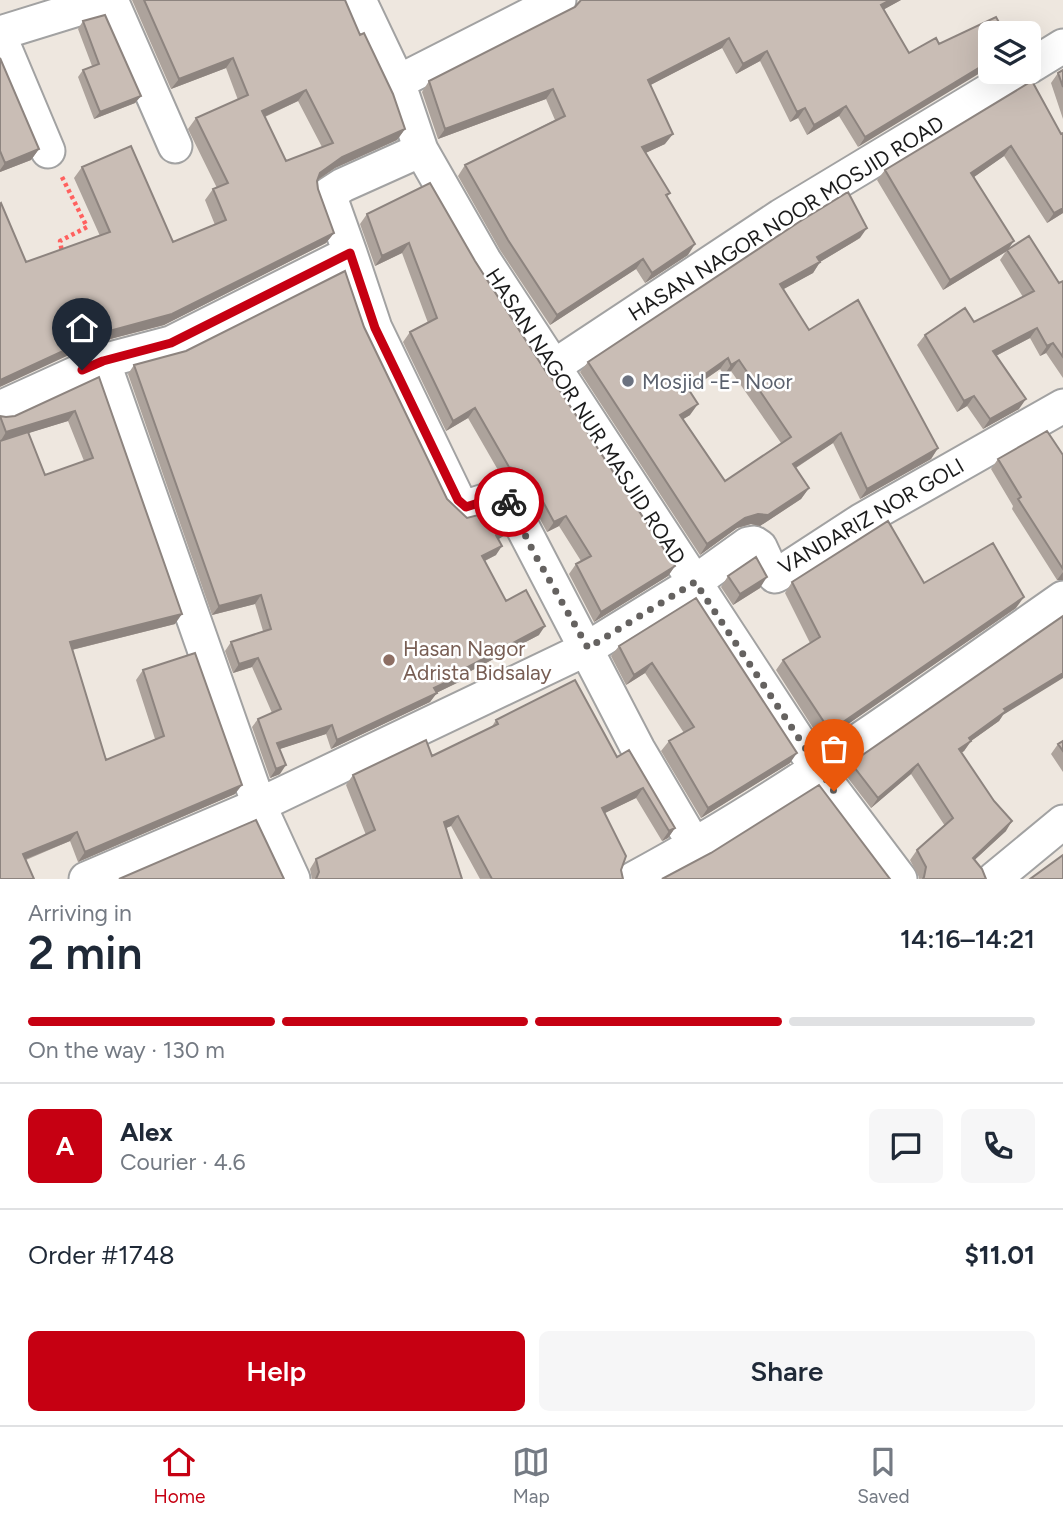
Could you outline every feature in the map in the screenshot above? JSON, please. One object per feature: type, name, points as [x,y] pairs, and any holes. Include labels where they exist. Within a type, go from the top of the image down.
[{"type":"street","points":[[48,151],[0,35],[109,0],[175,146]]},
{"type":"street","name":"HASAN NAGOR NUR MASJID ROAD","points":[[359,0],[398,82],[422,150],[484,260],[817,769],[900,879]]},
{"type":"street","points":[[398,82],[559,0]]},
{"type":"street","points":[[1041,60],[1063,46]]},
{"type":"street","name":"HASAN NAGOR NOOR MOSJID ROAD","points":[[553,367],[781,216],[1000,84]]},
{"type":"street","points":[[422,150],[342,185],[329,194],[375,328],[458,500],[466,507],[500,496],[506,497],[588,648],[638,749],[695,846]]},
{"type":"street","points":[[0,408],[103,361],[171,343],[350,253]]},
{"type":"street","points":[[103,361],[259,805],[293,879]]},
{"type":"street","name":"VANDARIZ NOR GOLI","points":[[695,582],[748,544],[754,543],[760,547],[775,576],[862,520],[1063,406]]},
{"type":"street","points":[[86,879],[259,805],[588,648],[695,582]]},
{"type":"street","points":[[633,879],[695,846],[817,769],[1063,598]]},
{"type":"street","points":[[995,879],[1063,822]]},
{"type":"path","points":[[48,151],[87,228],[60,241],[65,258]]},
{"type":"building","points":[[144,0],[345,0],[360,35],[364,33],[393,94],[405,129],[342,157],[320,173],[318,189],[334,233],[172,314],[102,333],[0,380],[1,203],[26,262],[110,232],[82,167],[131,146],[173,242],[226,220],[213,189],[228,183],[196,118],[248,95],[233,58],[179,79]],"holes":[[[306,90],[333,143],[286,161],[262,111]]]},
{"type":"building","points":[[581,0],[890,0],[881,5],[909,53],[936,38],[939,44],[978,26],[978,68],[865,137],[846,106],[814,125],[805,108],[797,112],[767,51],[743,64],[729,38],[648,80],[673,134],[642,147],[670,193],[666,195],[695,244],[652,273],[643,259],[557,315],[508,240],[465,165],[565,116],[553,89],[445,129],[429,81],[575,7]]},
{"type":"building","points":[[105,15],[141,96],[100,112],[83,70],[99,64],[83,21]]},
{"type":"building","points":[[0,58],[39,149],[5,163],[0,151]]},
{"type":"building","points":[[1063,70],[1063,87],[1058,73]]},
{"type":"building","points":[[1027,84],[1034,84],[1061,134],[1063,133],[1063,208],[1054,213],[1011,146],[971,173],[1014,241],[950,280],[885,170]]},
{"type":"building","points":[[430,183],[475,261],[675,566],[601,612],[576,564],[591,556],[566,516],[554,522],[529,476],[509,467],[475,408],[453,421],[410,332],[437,318],[409,243],[382,256],[367,214]]},
{"type":"building","points":[[848,192],[867,228],[817,257],[820,262],[780,284],[809,330],[858,300],[938,448],[867,489],[841,433],[793,464],[809,488],[768,515],[758,514],[745,518],[707,544],[588,362]],"holes":[[[728,358],[731,365],[739,360],[791,437],[725,481],[680,415],[698,404],[687,387]]]},
{"type":"building","points":[[1029,236],[1059,283],[1063,281],[1063,357],[1053,343],[1047,346],[1037,328],[993,351],[1026,399],[990,419],[974,396],[964,401],[925,335],[965,308],[974,322],[1034,291],[1007,250]]},
{"type":"building","points":[[345,271],[364,327],[447,499],[467,518],[502,509],[511,526],[496,535],[502,546],[482,556],[506,601],[526,590],[545,626],[466,668],[468,672],[434,688],[437,693],[337,740],[332,725],[277,743],[286,765],[276,769],[258,719],[281,709],[258,658],[239,664],[231,642],[271,629],[261,595],[219,606],[134,365],[186,351]]},
{"type":"building","points":[[99,377],[182,614],[70,642],[106,760],[164,736],[143,670],[195,653],[242,785],[85,852],[77,832],[23,854],[34,879],[0,879],[0,441],[28,432],[45,475],[93,458],[75,411],[6,432],[0,416],[15,416]]},
{"type":"building","points":[[1047,431],[1063,455],[1063,569],[1018,499],[1021,497],[998,459]]},
{"type":"building","points":[[888,521],[924,583],[993,543],[1024,597],[830,731],[783,660],[820,637],[792,582]]},
{"type":"building","points":[[756,557],[767,577],[740,594],[728,576]]},
{"type":"building","points":[[696,598],[797,753],[708,808],[669,741],[694,727],[652,663],[634,675],[619,646]]},
{"type":"building","points":[[1063,616],[1063,673],[1004,709],[1006,711],[969,738],[971,741],[959,749],[994,801],[1012,821],[973,858],[986,879],[923,879],[926,867],[917,850],[953,818],[918,764],[878,798],[851,763]]},
{"type":"building","points":[[575,680],[617,757],[629,750],[675,828],[669,831],[643,788],[602,808],[626,856],[621,870],[623,879],[492,879],[458,816],[444,822],[462,879],[316,879],[319,872],[316,859],[375,830],[353,775],[426,740],[432,756],[498,724],[496,720]]},
{"type":"building","points":[[819,785],[890,879],[662,879],[711,853]]},
{"type":"building","points":[[256,820],[284,879],[119,879]]},
{"type":"building","points":[[1063,855],[1063,879],[1030,879]]},
{"type":"way so far","points":[[509,502],[534,553],[588,648],[695,582],[834,791]]},
{"type":"place","name":"Mosjid -E- Noor","points":[[628,381]]},
{"type":"place","name":"Hasan Nagor Adrista Bidsalay","points":[[389,660]]},
{"type":"route","points":[[82,370],[103,361],[171,343],[350,253],[375,328],[458,500],[466,507],[500,496],[506,497],[509,502]]}]
